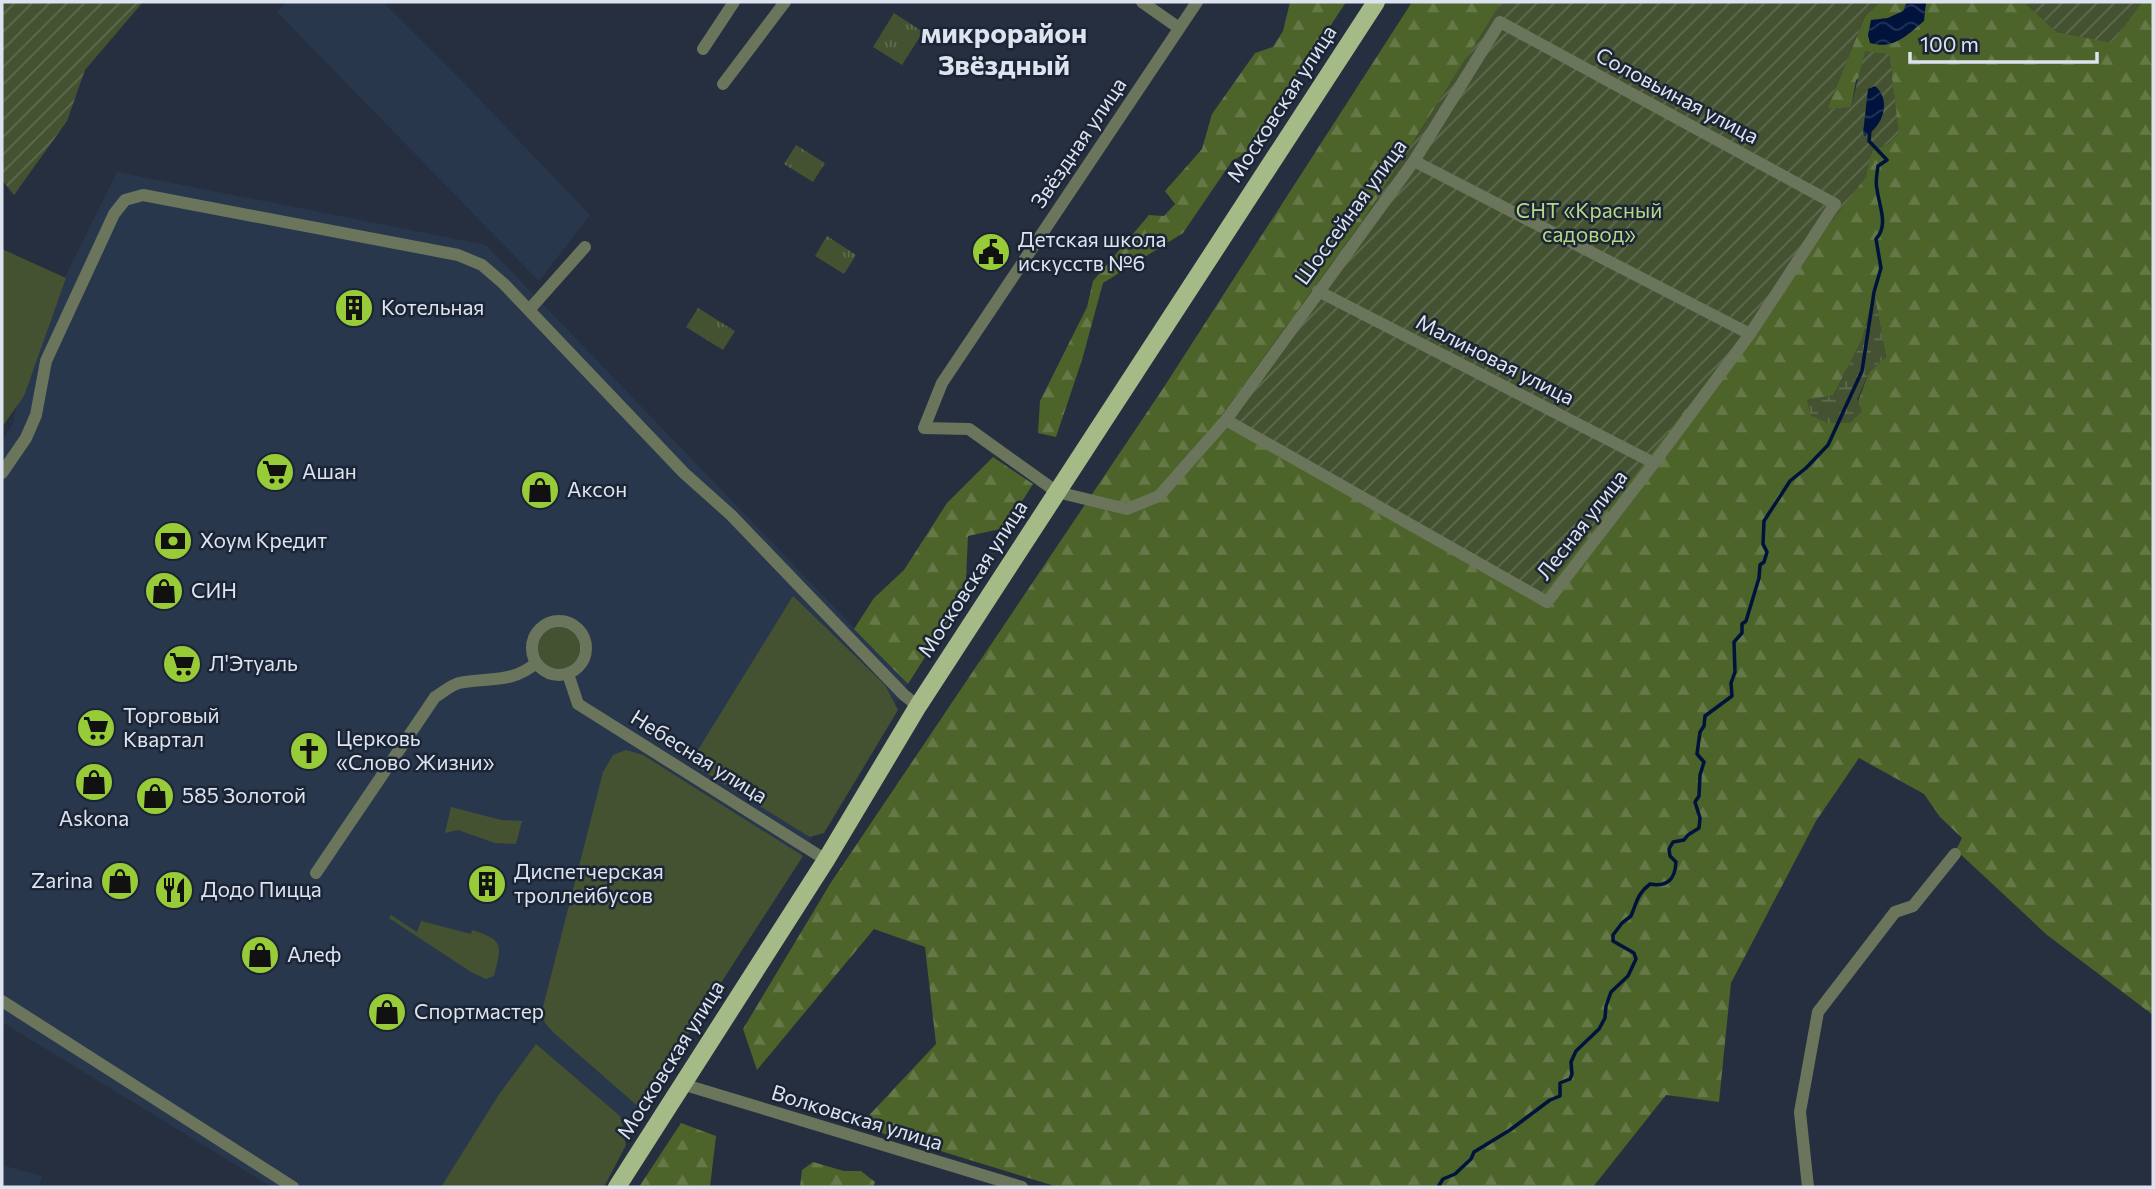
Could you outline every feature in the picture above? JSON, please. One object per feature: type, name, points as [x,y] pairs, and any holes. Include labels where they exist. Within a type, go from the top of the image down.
[{"type":"main road","name":"Московская улица","points":[[617,1187],[826,860],[918,706],[1376,2]]},
{"type":"street","points":[[703,49],[734,2]]},
{"type":"street","points":[[723,84],[785,2]]},
{"type":"street","points":[[1142,2],[1180,28]]},
{"type":"street","name":"Звёздная улица","points":[[1057,492],[970,429],[924,428],[942,383],[1197,2]]},
{"type":"street","name":"Шоссейная улица","points":[[1057,492],[1127,509],[1159,496],[1226,420],[1414,161],[1500,22]]},
{"type":"street","name":"Соловьиная улица","points":[[1500,22],[1835,204]]},
{"type":"street","points":[[1414,161],[1750,334]]},
{"type":"street","points":[[2,473],[26,438],[36,415],[46,360],[114,215],[125,200],[143,195],[458,255],[482,265],[528,310],[684,473],[731,515],[904,695],[918,706]]},
{"type":"street","name":"Лесная улица","points":[[1226,420],[1547,601],[1750,334],[1835,204]]},
{"type":"street","points":[[528,310],[585,247]]},
{"type":"street","name":"Малиновая улица","points":[[1318,291],[1654,463]]},
{"type":"street","points":[[557,620],[571,623],[582,632],[586,646],[586,653],[579,666],[568,674],[546,672],[533,656],[532,642],[538,629],[557,620]]},
{"type":"street","points":[[316,873],[435,697],[457,683],[497,680],[526,671],[536,663]]},
{"type":"street","name":"Небесная улица","points":[[568,674],[578,704],[826,860]]},
{"type":"street","points":[[1808,1187],[1800,1112],[1818,1012],[1895,912],[1913,906],[1955,854]]},
{"type":"street","points":[[2,1001],[293,1187]]},
{"type":"street","name":"Волковская улица","points":[[682,1084],[1022,1187]]},
{"type":"shaded area","points":[[287,2],[383,2],[590,215],[539,281],[277,12]]},
{"type":"shaded area","points":[[117,172],[486,245],[908,684],[626,1136],[598,1187],[272,1187],[2,1022],[2,441],[13,424],[24,360]]},
{"type":"shaded area","points":[[2,1165],[42,1176],[39,1187],[2,1187]]},
{"type":"green space","points":[[2,2],[143,2],[85,70],[67,121],[14,195],[2,180]]},
{"type":"green space","points":[[1290,2],[1346,2],[1248,152],[1232,161],[1183,233],[1103,283],[1082,360],[1056,437],[1038,433],[1040,401],[1087,307],[1093,281],[1149,215],[1164,216],[1175,204],[1165,191],[1202,149],[1212,114],[1255,53],[1273,47],[1283,31]]},
{"type":"green space","points":[[1412,2],[1502,2],[1366,216],[1219,419],[1542,594],[1865,177],[1872,151],[1889,143],[1898,133],[1889,54],[1856,80],[1851,108],[1827,109],[1865,16],[1880,2],[1907,2],[1904,11],[1888,18],[1868,35],[1926,6],[1926,2],[2024,2],[2057,32],[2112,42],[2142,2],[2153,2],[2153,1015],[2047,935],[1956,850],[1962,838],[1940,817],[1924,794],[1859,758],[1816,821],[1731,983],[1719,1102],[1666,1095],[1593,1187],[1058,1187],[859,1126],[936,1044],[925,947],[874,929],[757,1070],[743,1029],[830,884],[1162,390]],"holes":[[[1874,294],[1886,357],[1869,372],[1850,423],[1828,423],[1807,400],[1833,396],[1862,340]]]},
{"type":"green space","name":"СНТ «Красный садовод»","points":[[1502,2],[1880,2],[1865,16],[1827,109],[1851,107],[1865,51],[1889,54],[1899,133],[1889,143],[1872,151],[1866,177],[1542,594],[1219,419],[1366,216]]},
{"type":"green space","points":[[2024,2],[2142,2],[2112,43],[2057,32]]},
{"type":"green space","points":[[894,13],[923,32],[902,65],[873,47]]},
{"type":"green space","points":[[796,145],[825,163],[813,182],[784,164]]},
{"type":"green space","points":[[827,236],[856,255],[844,274],[815,256]]},
{"type":"green space","points":[[2,249],[66,278],[24,396],[2,427]]},
{"type":"green space","points":[[1874,292],[1886,357],[1869,372],[1857,400],[1862,411],[1850,423],[1828,423],[1811,416],[1807,400],[1833,396],[1862,340]]},
{"type":"green space","points":[[698,308],[735,331],[723,350],[686,327]]},
{"type":"green space","points":[[993,457],[1033,484],[1005,528],[968,536],[966,579],[953,613],[908,684],[854,629],[874,598],[904,570],[947,503]]},
{"type":"green space","points":[[793,596],[885,685],[898,710],[824,833],[810,837],[690,763]]},
{"type":"green space","points":[[559,627],[574,633],[580,648],[574,663],[559,669],[544,663],[538,648],[544,633]]},
{"type":"green space","points":[[626,750],[643,755],[803,856],[640,1108],[554,1033],[545,1023],[542,1011],[603,772],[613,755]]},
{"type":"green space","points":[[451,807],[501,820],[522,821],[516,844],[495,843],[458,830],[445,833]]},
{"type":"green space","points":[[391,915],[417,932],[421,921],[471,934],[472,930],[490,937],[499,950],[494,976],[486,979],[471,972],[389,918]]},
{"type":"green space","points":[[536,1044],[620,1116],[626,1145],[604,1187],[441,1187],[498,1096]]},
{"type":"green space","points":[[681,1123],[716,1136],[710,1187],[639,1187]]},
{"type":"green space","points":[[813,1162],[844,1171],[861,1171],[875,1182],[873,1187],[800,1187],[802,1170]]},
{"type":"water","points":[[1907,2],[1926,2],[1924,21],[1893,43],[1870,43],[1868,35],[1871,20],[1888,18],[1903,11]]},
{"type":"water","points":[[1875,86],[1883,98],[1883,113],[1877,126],[1865,136],[1863,133],[1868,89]]},
{"type":"waterway","points":[[1438,1187],[1443,1179],[1455,1174],[1471,1159],[1474,1152],[1510,1130],[1550,1100],[1560,1096],[1560,1083],[1570,1079],[1571,1062],[1576,1051],[1599,1029],[1605,1018],[1611,992],[1628,976],[1636,959],[1634,953],[1613,941],[1613,935],[1631,916],[1642,891],[1650,884],[1665,883],[1672,878],[1676,862],[1670,856],[1669,849],[1673,842],[1684,840],[1699,828],[1700,818],[1695,802],[1699,796],[1704,762],[1697,754],[1700,732],[1705,716],[1732,696],[1731,683],[1735,672],[1734,642],[1742,633],[1742,624],[1746,621],[1759,578],[1760,565],[1767,552],[1763,544],[1764,521],[1790,481],[1828,445],[1862,371],[1874,292],[1881,268],[1876,239],[1883,222],[1876,186],[1878,166],[1887,160],[1869,141],[1870,130]]},
{"type":"place","name":"Детская школа искусств №6","points":[[991,252]]},
{"type":"place","name":"Котельная","points":[[354,308]]},
{"type":"place","name":"Ашан","points":[[275,472]]},
{"type":"place","name":"Аксон","points":[[540,490]]},
{"type":"place","name":"Хоум Кредит","points":[[173,541]]},
{"type":"place","name":"СИН","points":[[164,591]]},
{"type":"place","name":"Л'Этуаль","points":[[182,664]]},
{"type":"place","name":"Торговый Квартал","points":[[96,728]]},
{"type":"place","name":"Церковь «Слово Жизни»","points":[[309,751]]},
{"type":"place","name":"Askona","points":[[94,782]]},
{"type":"place","name":"585 Золотой","points":[[155,796]]},
{"type":"place","name":"Zarina","points":[[120,881]]},
{"type":"place","name":"Диспетчерская троллейбусов","points":[[487,884]]},
{"type":"place","name":"Додо Пицца","points":[[174,890]]},
{"type":"place","name":"Алеф","points":[[260,955]]},
{"type":"place","name":"Спортмастер","points":[[387,1012]]},
{"type":"district","name":"микрорайон Звёздный","points":[[1004,49]]}]
